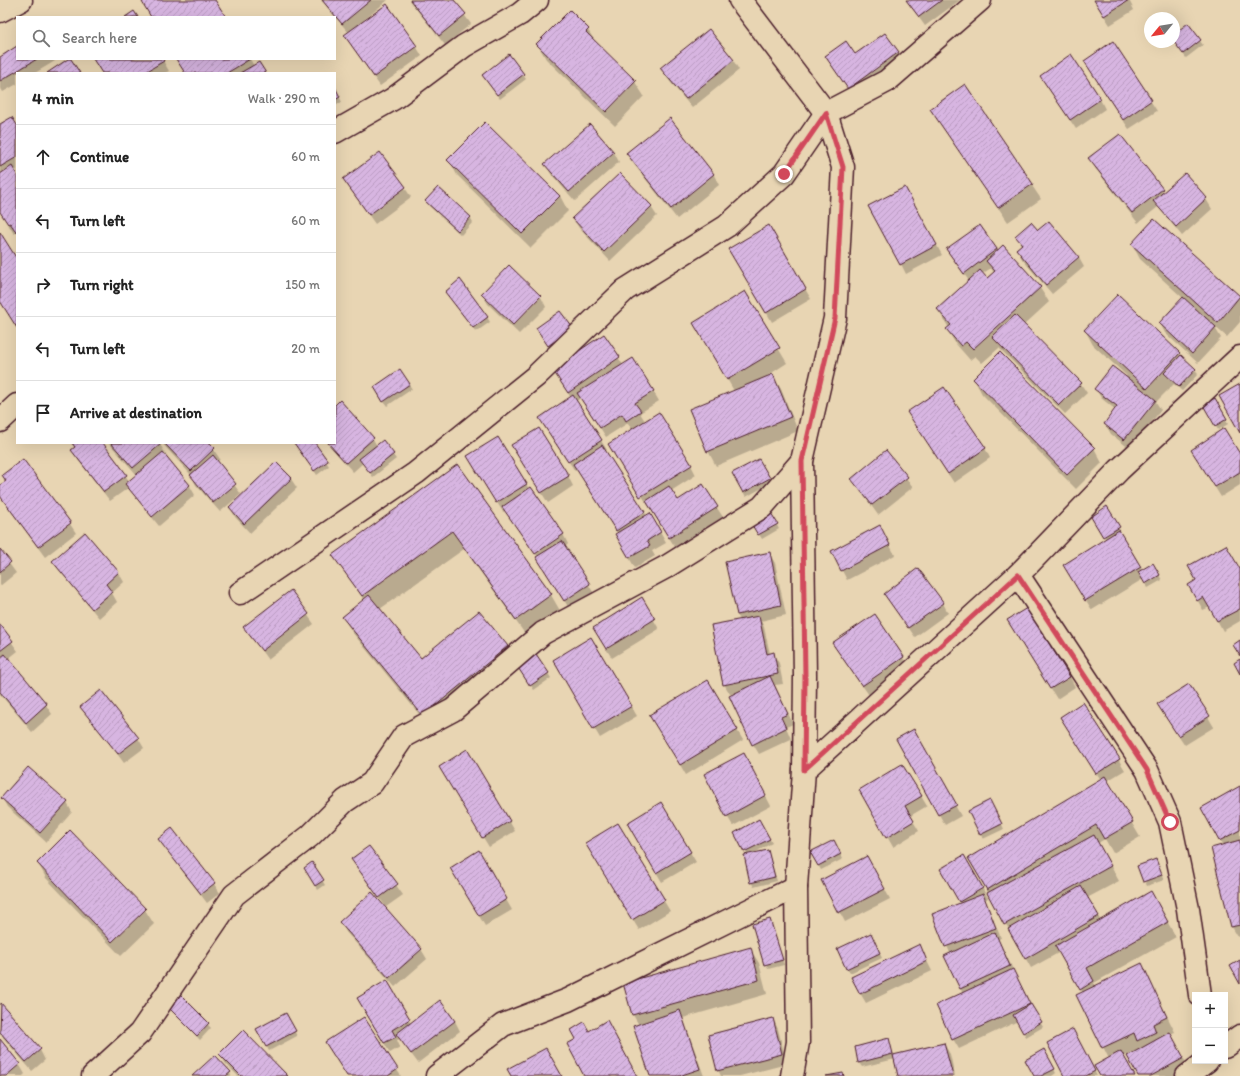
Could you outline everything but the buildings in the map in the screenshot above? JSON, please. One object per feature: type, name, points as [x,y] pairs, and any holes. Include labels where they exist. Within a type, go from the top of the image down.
[{"type":"street","points":[[0,12],[21,0]]},
{"type":"street","points":[[336,131],[393,99],[464,46],[520,14],[537,0]]},
{"type":"street","points":[[740,0],[826,113],[843,167],[835,318],[802,461],[805,676],[804,770],[796,887],[798,1042],[792,1076]]},
{"type":"street","points":[[240,593],[416,473],[536,376],[625,290],[727,226],[784,174],[826,113],[887,81],[980,0]]},
{"type":"street","points":[[804,770],[1018,575],[1119,470],[1240,357]]},
{"type":"street","points":[[0,421],[16,406]]},
{"type":"street","points":[[93,1076],[140,1033],[234,895],[310,836],[346,801],[372,783],[404,736],[453,710],[543,633],[666,567],[762,507],[802,461]]},
{"type":"street","points":[[1018,575],[1147,770],[1170,822],[1188,909],[1200,992]]},
{"type":"street","points":[[437,1076],[503,1025],[568,1000],[796,887]]},
{"type":"street","points":[[1228,1046],[1240,1036]]},
{"type":"street","points":[[1187,1076],[1202,1064]]},
{"type":"route","points":[[784,174],[826,113],[843,167],[835,318],[802,461],[805,676],[804,770],[904,677],[1018,575],[1147,770],[1170,822]]}]
